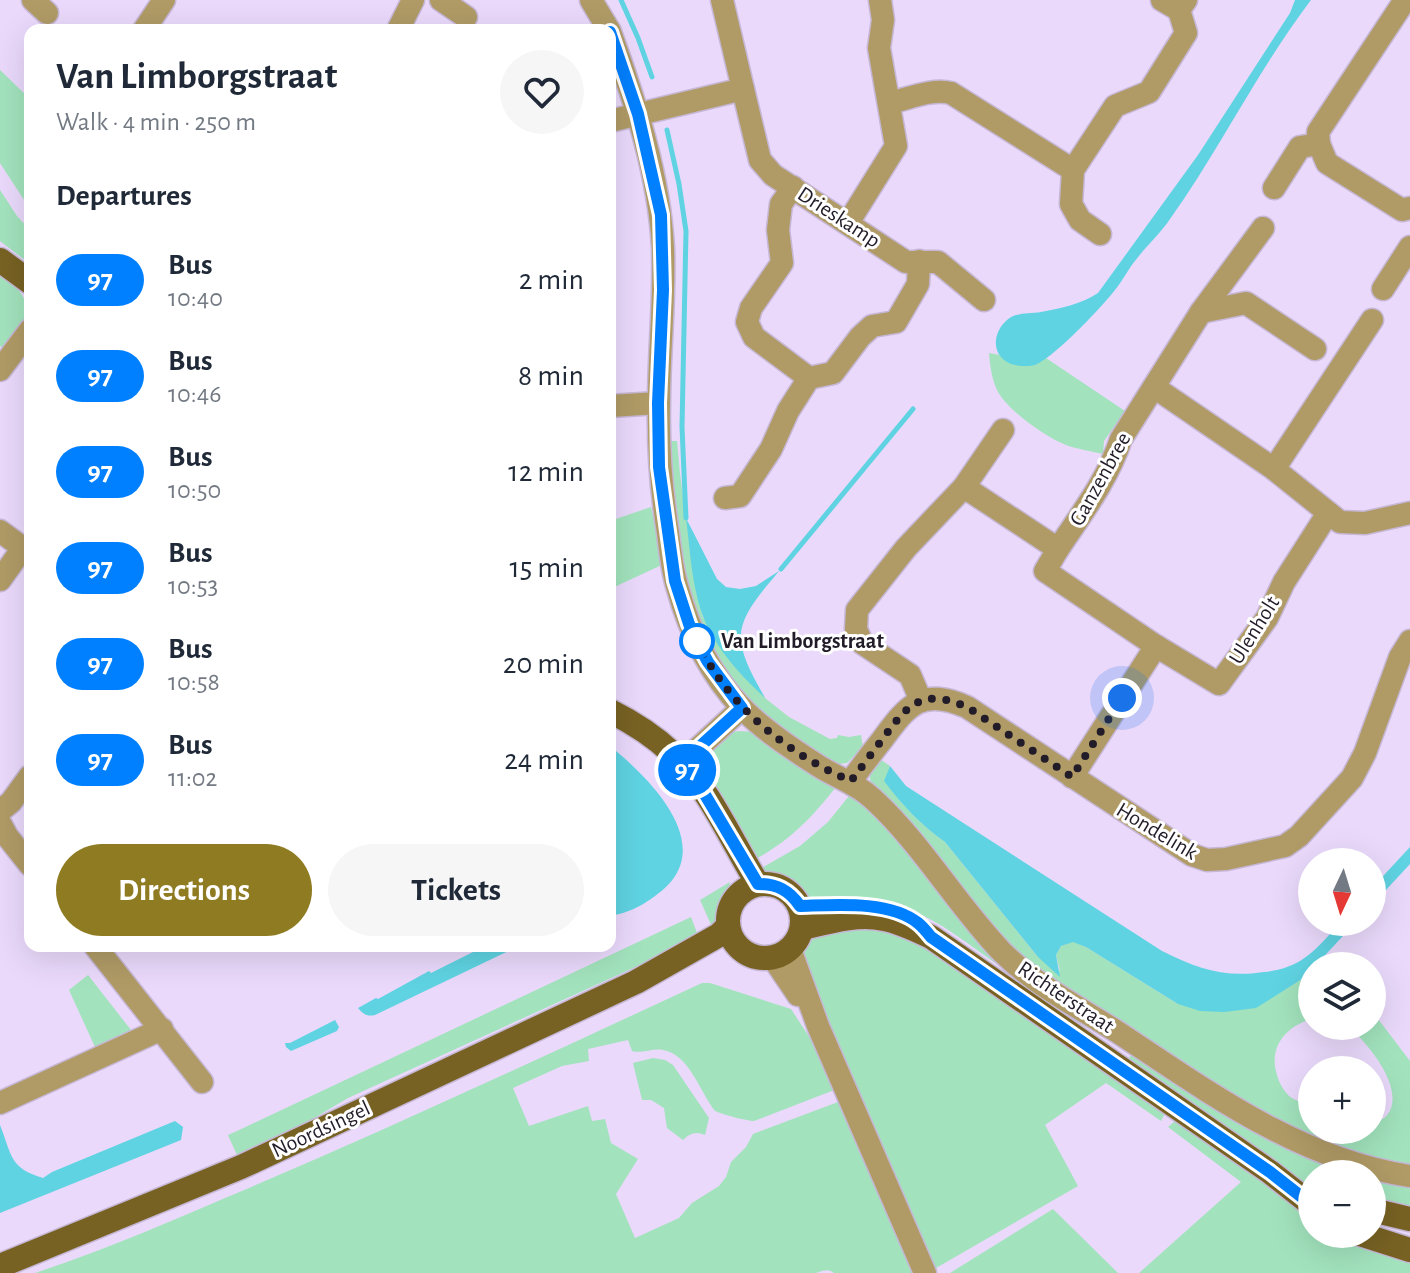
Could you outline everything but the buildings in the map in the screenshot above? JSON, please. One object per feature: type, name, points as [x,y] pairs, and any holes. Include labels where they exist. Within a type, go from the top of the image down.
[{"type":"main road","points":[[0,260],[24,278]]},
{"type":"main road","points":[[616,714],[654,738],[678,768],[693,798],[750,888]]},
{"type":"main road","points":[[616,722],[678,768]]},
{"type":"main road","points":[[792,935],[793,896],[783,888],[771,884],[750,888],[733,902],[729,910],[732,936],[750,956],[759,958],[792,935],[827,922],[858,917],[882,918],[931,937],[1298,1194]]},
{"type":"main road","name":"Noordsingel","points":[[0,1266],[241,1167],[636,982],[719,935],[732,936]]},
{"type":"main road","points":[[1270,1172],[1298,1185]]},
{"type":"main road","points":[[1386,1213],[1410,1219]]},
{"type":"main road","points":[[1386,1242],[1410,1250]]},
{"type":"street","points":[[148,24],[164,0]]},
{"type":"street","points":[[401,24],[413,0]]},
{"type":"street","points":[[441,0],[466,17]]},
{"type":"street","name":"Richterstraat","points":[[591,0],[606,24]]},
{"type":"street","points":[[616,120],[743,89],[722,0]]},
{"type":"street","points":[[848,223],[896,146],[879,48],[883,20],[880,0]]},
{"type":"street","points":[[1100,234],[1080,220],[1071,204],[1073,170],[1115,106],[1149,92],[1186,33],[1176,3]]},
{"type":"street","points":[[1405,8],[1318,132],[1327,163],[1402,210],[1410,208]]},
{"type":"street","name":"Richterstraat","points":[[616,49],[638,114],[661,215],[663,290],[658,403],[659,467],[675,581],[689,624],[708,662],[742,708],[766,728],[817,765],[851,781],[871,797],[893,819],[1005,955],[1034,978],[1263,1124],[1338,1160],[1410,1176]]},
{"type":"street","name":"Drieskamp","points":[[743,89],[760,160],[773,175],[906,262],[938,262],[984,300]]},
{"type":"street","points":[[889,103],[945,91],[951,93],[1073,170]]},
{"type":"street","points":[[1274,188],[1300,147],[1319,144]]},
{"type":"street","points":[[793,187],[781,204],[778,230],[782,263],[751,308],[747,322],[754,337],[809,378]]},
{"type":"street","name":"Ganzenbree","points":[[964,487],[1058,549],[1104,479],[1121,439],[1201,312],[1263,228]]},
{"type":"street","points":[[1383,289],[1410,247]]},
{"type":"street","points":[[725,498],[740,496],[771,449],[788,411],[809,378],[833,373],[872,326],[896,322],[918,284],[919,261]]},
{"type":"street","points":[[1201,312],[1246,303],[1315,349]]},
{"type":"street","points":[[1274,469],[1372,320]]},
{"type":"street","points":[[0,370],[24,338]]},
{"type":"street","points":[[1154,387],[1274,469],[1340,522],[1365,523],[1410,513]]},
{"type":"street","points":[[616,406],[658,403]]},
{"type":"street","points":[[851,781],[900,715],[913,703],[921,701],[910,675],[862,643],[856,629],[857,610],[906,548],[964,487],[1003,430]]},
{"type":"street","name":"Ulenholt","points":[[1058,549],[1045,571],[1156,646],[1219,684],[1267,618],[1278,592],[1328,513]]},
{"type":"street","points":[[0,531],[24,549]]},
{"type":"street","points":[[0,580],[24,553]]},
{"type":"street","name":"Hondelink","points":[[921,701],[949,700],[967,707],[1192,855],[1207,860],[1226,859],[1285,846],[1299,836],[1352,778],[1365,753],[1400,657],[1410,641]]},
{"type":"street","points":[[1072,777],[1156,646]]},
{"type":"street","points":[[678,768],[742,708]]},
{"type":"street","points":[[0,811],[24,784]]},
{"type":"street","points":[[0,823],[24,857]]},
{"type":"street","points":[[792,935],[818,1026],[925,1273]]},
{"type":"street","points":[[100,952],[202,1082]]},
{"type":"street","points":[[0,1103],[162,1029]]},
{"type":"shaded area","points":[[1295,0],[1311,0],[1274,53],[1188,192],[1112,294],[1044,360],[1026,366],[1004,360],[997,350],[996,338],[1002,325],[1011,317],[1071,305],[1098,293],[1198,155],[1290,13]]},
{"type":"shaded area","points":[[0,70],[24,93],[24,200],[0,163]]},
{"type":"shaded area","points":[[0,190],[24,224],[24,259],[0,241]]},
{"type":"shaded area","points":[[0,275],[18,289],[24,298],[24,323],[7,351],[0,346]]},
{"type":"shaded area","points":[[989,353],[1000,355],[1009,363],[1035,365],[1046,358],[1125,411],[1104,441],[1103,454],[1057,441],[1018,414],[997,390]]},
{"type":"shaded area","points":[[669,441],[677,441],[697,595],[703,617],[765,698],[789,717],[830,739],[838,735],[861,735],[863,747],[847,763],[830,762],[769,721],[742,693],[721,662],[704,628],[682,555],[675,517]]},
{"type":"shaded area","points":[[651,507],[664,564],[616,586],[616,519]]},
{"type":"shaded area","points":[[686,518],[717,579],[726,587],[740,589],[756,586],[779,571],[748,612],[741,631],[744,656],[765,698],[730,661],[705,622],[693,578]]},
{"type":"shaded area","points":[[738,731],[757,732],[836,787],[798,829],[751,862],[700,767],[715,744]]},
{"type":"shaded area","points":[[616,751],[644,777],[673,816],[681,837],[682,858],[674,878],[655,896],[616,915]]},
{"type":"shaded area","points":[[880,759],[890,766],[885,781],[898,798],[920,822],[945,842],[1038,957],[1060,971],[1056,955],[1061,946],[1073,941],[1178,1004],[1256,1007],[1298,981],[1298,1025],[1281,1039],[1275,1065],[1283,1089],[1298,1101],[1298,1132],[1256,1114],[1023,960],[998,935],[872,785],[870,777]]},
{"type":"shaded area","points":[[890,766],[906,786],[1162,951],[1200,967],[1236,974],[1269,971],[1298,962],[1298,982],[1256,1008],[1200,1011],[1178,1004],[1073,942],[1061,946],[1056,955],[1060,977],[1038,957],[945,842],[920,822],[884,781]]},
{"type":"shaded area","points":[[853,791],[894,834],[1010,972],[942,926],[911,910],[862,898],[810,899],[790,885],[768,880],[760,869],[800,846],[828,822]]},
{"type":"shaded area","points":[[1410,847],[1410,864],[1386,890],[1386,873]]},
{"type":"shaded area","points":[[730,882],[725,906],[713,929],[700,900]]},
{"type":"shaded area","points":[[691,917],[699,938],[348,1098],[311,1120],[237,1155],[227,1133],[237,1131]]},
{"type":"shaded area","points":[[863,922],[904,931],[1165,1113],[1161,1121],[1106,1083],[1045,1125],[1078,1186],[936,1268],[807,981],[800,949],[811,937]]},
{"type":"shaded area","points":[[1328,936],[1343,936],[1328,952],[1312,952]]},
{"type":"shaded area","points":[[473,952],[506,952],[375,1015],[365,1014],[358,1008],[429,971],[431,973]]},
{"type":"shaded area","points":[[88,975],[131,1030],[95,1047],[69,990]]},
{"type":"shaded area","points":[[702,983],[791,1009],[842,1087],[754,1121],[740,1119],[715,1111],[687,1066],[672,1053],[663,1050],[632,1051],[628,1040],[588,1049],[589,1061],[562,1066],[513,1088],[529,1126],[588,1106],[592,1121],[605,1119],[611,1143],[638,1159],[616,1194],[635,1238],[679,1218],[692,1203],[719,1186],[731,1162],[746,1147],[753,1134],[846,1099],[916,1273],[834,1273],[827,1270],[816,1273],[35,1273],[143,1233],[306,1163]]},
{"type":"shaded area","points":[[335,1020],[339,1027],[337,1031],[291,1051],[286,1047],[285,1043]]},
{"type":"shaded area","points":[[1386,1029],[1410,1061],[1410,1171],[1386,1166],[1386,1160],[1364,1160],[1326,1144],[1386,1144],[1386,1116],[1393,1097],[1386,1075],[1386,1056],[1375,1056],[1361,1040],[1386,1040]]},
{"type":"shaded area","points":[[1134,1053],[1298,1139],[1298,1144],[1308,1144],[1338,1160],[1298,1160],[1298,1179],[1125,1061]]},
{"type":"shaded area","points":[[653,1058],[673,1065],[709,1118],[705,1135],[693,1133],[683,1140],[667,1128],[664,1108],[651,1100],[642,1100],[633,1063]]},
{"type":"shaded area","points":[[1176,1120],[1298,1203],[1298,1248],[1380,1248],[1410,1261],[1410,1273],[1139,1273],[1241,1182],[1168,1127]]},
{"type":"shaded area","points":[[175,1121],[183,1127],[181,1140],[0,1213],[0,1125],[13,1159],[24,1170],[43,1178]]},
{"type":"shaded area","points":[[1386,1178],[1410,1182],[1410,1217],[1386,1211]]},
{"type":"shaded area","points":[[1053,1209],[1118,1273],[950,1273]]},
{"type":"waterway","points":[[621,0],[652,77]]},
{"type":"waterway","points":[[667,130],[686,231],[682,427],[686,518]]},
{"type":"waterway","points":[[781,569],[913,409]]},
{"type":"bus line","name":"97","points":[[616,50],[638,114],[661,215],[663,290],[658,403],[659,467],[675,581],[698,644],[742,708],[682,763],[704,793],[758,884],[783,888],[800,906],[886,909],[917,922],[931,937],[1086,1042],[1298,1195]]},
{"type":"place","name":"Van Limborgstraat","points":[[697,641]]},
{"type":"route","points":[[697,641],[708,662],[742,708],[817,765],[851,781],[900,715],[913,703],[931,699],[949,700],[967,707],[1072,777],[1122,698]]}]
